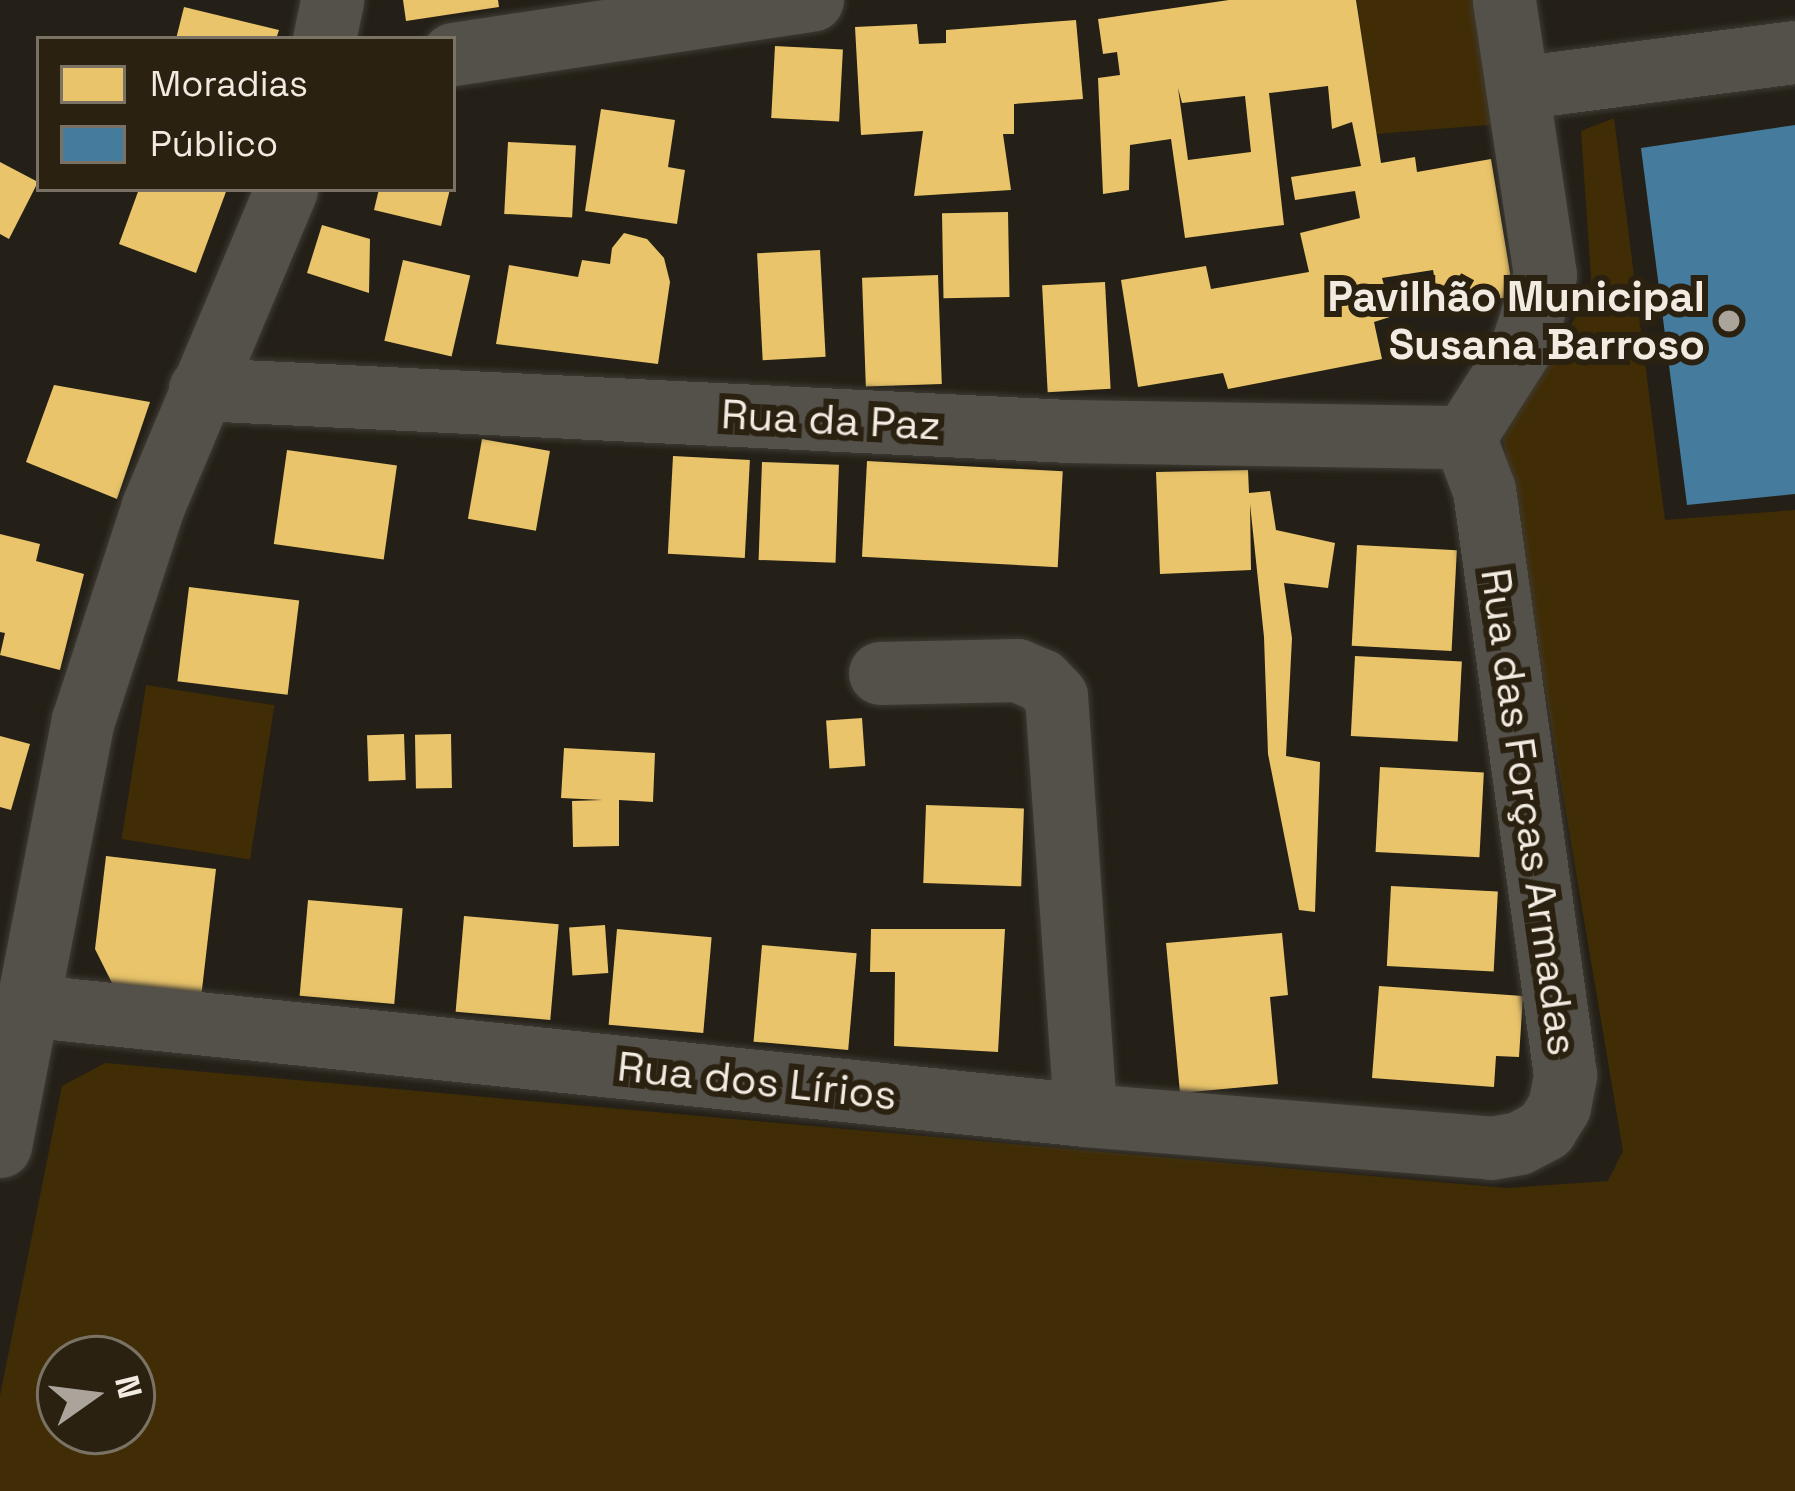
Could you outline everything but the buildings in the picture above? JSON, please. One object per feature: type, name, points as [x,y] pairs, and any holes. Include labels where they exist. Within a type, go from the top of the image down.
[{"type":"street","points":[[326,36],[332,0]]},
{"type":"street","points":[[456,54],[812,0]]},
{"type":"street","points":[[1464,437],[1522,346],[1544,275],[1504,0]]},
{"type":"street","points":[[1517,88],[1795,52]]},
{"type":"street","points":[[3,1108],[83,720],[134,562],[200,389],[285,192]]},
{"type":"street","name":"Rua da Paz","points":[[200,389],[1069,431],[1464,437]]},
{"type":"street","name":"Rua das Forças Armadas","points":[[1464,437],[1484,490],[1565,1075],[1559,1107],[1545,1129],[1491,1148]]},
{"type":"street","points":[[880,673],[1017,670],[1041,680],[1056,696],[1085,1115]]},
{"type":"street","name":"Rua dos Lírios","points":[[24,1005],[1085,1115],[1491,1148]]},
{"type":"shaded area","points":[[1357,0],[1484,0],[1500,124],[1375,134]]},
{"type":"shaded area","points":[[1614,118],[1665,520],[1795,510],[1795,1491],[0,1491],[0,1396],[62,1086],[105,1063],[1506,1188],[1608,1181],[1623,1151],[1502,433],[1592,291],[1581,131]]},
{"type":"shaded area","points":[[146,685],[274,705],[250,859],[122,839]]},
{"type":"place","name":"Pavilhão Municipal Susana Barroso","points":[[1729,321]]}]
